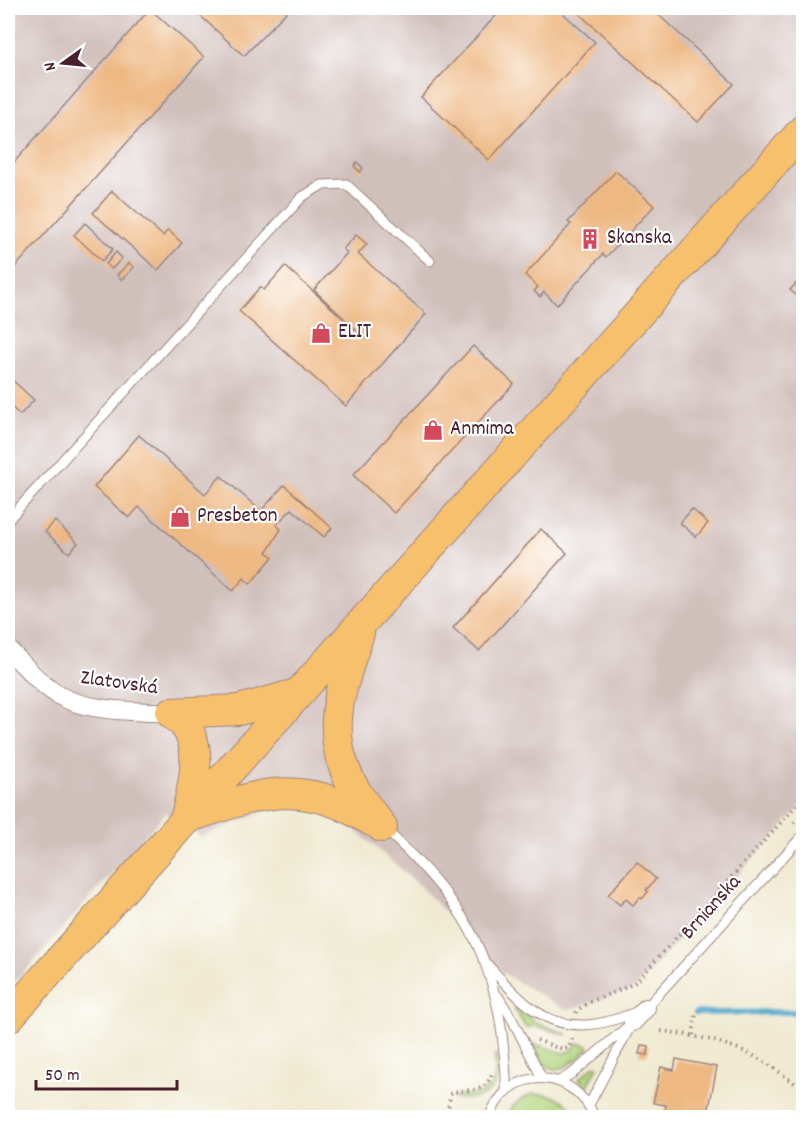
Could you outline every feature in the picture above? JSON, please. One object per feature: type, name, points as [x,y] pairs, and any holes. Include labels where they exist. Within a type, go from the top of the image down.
[{"type":"main road","points":[[8,1018],[804,129]]},
{"type":"main road","points":[[363,620],[341,688],[336,715],[336,742],[346,772],[360,798],[382,827]]},
{"type":"main road","points":[[171,714],[239,710],[297,694]]},
{"type":"main road","points":[[171,714],[186,726],[194,745],[195,766],[186,818]]},
{"type":"main road","points":[[186,818],[256,796],[285,792],[314,795],[340,804],[382,827]]},
{"type":"street","name":"Zlatovská","points":[[8,649],[51,690],[65,699],[102,707],[171,714]]},
{"type":"street","points":[[633,1022],[646,1008]]},
{"type":"lane","points":[[8,520],[302,196],[322,185],[346,184],[430,261]]},
{"type":"lane","points":[[382,827],[414,856],[445,891],[473,935],[487,964],[495,992],[506,1061],[506,1092]]},
{"type":"lane","name":"Brnianska","points":[[646,1008],[804,834]]},
{"type":"lane","points":[[487,964],[532,1009],[559,1023],[584,1026],[600,1024],[615,1021],[646,1008]]},
{"type":"lane","points":[[495,992],[512,1019],[542,1078]]},
{"type":"lane","points":[[559,1081],[573,1073],[633,1022]]},
{"type":"lane","points":[[589,1106],[633,1022]]},
{"type":"lane","points":[[489,1118],[497,1102],[506,1092],[522,1082],[542,1078],[559,1081],[571,1087],[589,1106],[595,1118]]},
{"type":"path","points":[[580,1006],[620,991],[637,981],[804,797]]},
{"type":"path","points":[[788,830],[804,813]]},
{"type":"path","points":[[693,1035],[696,1013]]},
{"type":"path","points":[[661,1031],[693,1035],[732,1047],[754,1056],[804,1089]]},
{"type":"path","points":[[535,1040],[564,1049],[569,1048],[573,1039]]},
{"type":"path","points":[[446,1118],[451,1093],[478,1090],[489,1080],[492,1069]]},
{"type":"shaded area","points":[[8,8],[803,8],[803,804],[634,989],[566,1010],[503,973],[417,883],[325,804],[279,806],[201,837],[166,812],[8,990]]},
{"type":"green space","points":[[517,1007],[536,1022],[568,1035],[534,1026],[526,1028],[515,1009]]},
{"type":"green space","points":[[577,1043],[587,1045],[589,1048],[566,1067],[558,1069],[545,1064],[539,1057],[534,1044],[564,1053],[572,1051]]},
{"type":"green space","points":[[497,1054],[498,1076],[491,1090],[475,1098],[453,1098],[457,1095],[475,1094],[489,1088],[495,1075],[494,1056]]},
{"type":"green space","points":[[595,1065],[598,1067],[587,1087],[579,1079]]},
{"type":"green space","points":[[532,1094],[558,1098],[573,1111],[576,1117],[505,1117],[516,1103]]},
{"type":"building","points":[[192,8],[290,8],[244,56]]},
{"type":"building","points":[[503,8],[557,8],[595,42],[489,160],[421,97]]},
{"type":"building","points":[[573,8],[651,8],[734,84],[698,122]]},
{"type":"building","points":[[150,9],[204,57],[8,275],[8,169]]},
{"type":"building","points":[[357,162],[363,168],[360,172],[354,166]]},
{"type":"building","name":"Skanska","points":[[616,171],[654,206],[606,257],[603,254],[557,305],[544,292],[540,297],[534,291],[538,287],[525,275],[571,224],[568,222]]},
{"type":"building","points":[[112,191],[163,236],[168,230],[182,243],[158,270],[93,213]]},
{"type":"building","points":[[85,223],[113,249],[102,261],[74,235]]},
{"type":"building","points":[[356,235],[367,244],[358,254],[426,314],[346,406],[239,311],[260,287],[264,290],[285,266],[366,339],[314,290],[347,253],[343,249]]},
{"type":"building","points":[[116,252],[122,258],[112,269],[106,264]]},
{"type":"building","points":[[129,263],[134,267],[122,280],[117,275]]},
{"type":"building","points":[[804,275],[804,302],[790,290]]},
{"type":"building","name":"Anmima","points":[[473,346],[514,384],[394,513],[353,475]]},
{"type":"building","points":[[8,376],[34,400],[20,415],[8,404],[12,399],[8,395]]},
{"type":"building","points":[[139,435],[205,494],[221,476],[261,511],[284,485],[332,528],[324,537],[292,509],[276,525],[281,529],[267,552],[273,557],[250,584],[244,578],[233,591],[139,507],[129,518],[94,487]]},
{"type":"building","points":[[692,509],[708,523],[696,537],[680,523]]},
{"type":"building","points":[[55,521],[78,543],[69,553],[45,532]]},
{"type":"building","points":[[541,529],[567,553],[479,651],[453,628]]},
{"type":"building","points":[[637,862],[656,879],[646,890],[648,892],[642,899],[640,897],[633,905],[626,899],[620,905],[608,895]]},
{"type":"building","points":[[641,1045],[649,1046],[648,1055],[639,1054]]},
{"type":"building","points":[[676,1059],[717,1067],[707,1118],[664,1118],[666,1105],[653,1103],[661,1067],[674,1070]]},
{"type":"waterway","points":[[696,1013],[804,1012]]},
{"type":"place","name":"Skanska","points":[[590,239]]},
{"type":"place","name":"ELIT","points":[[321,333]]},
{"type":"place","name":"Anmima","points":[[433,430]]},
{"type":"place","name":"Presbeton","points":[[180,517]]}]
